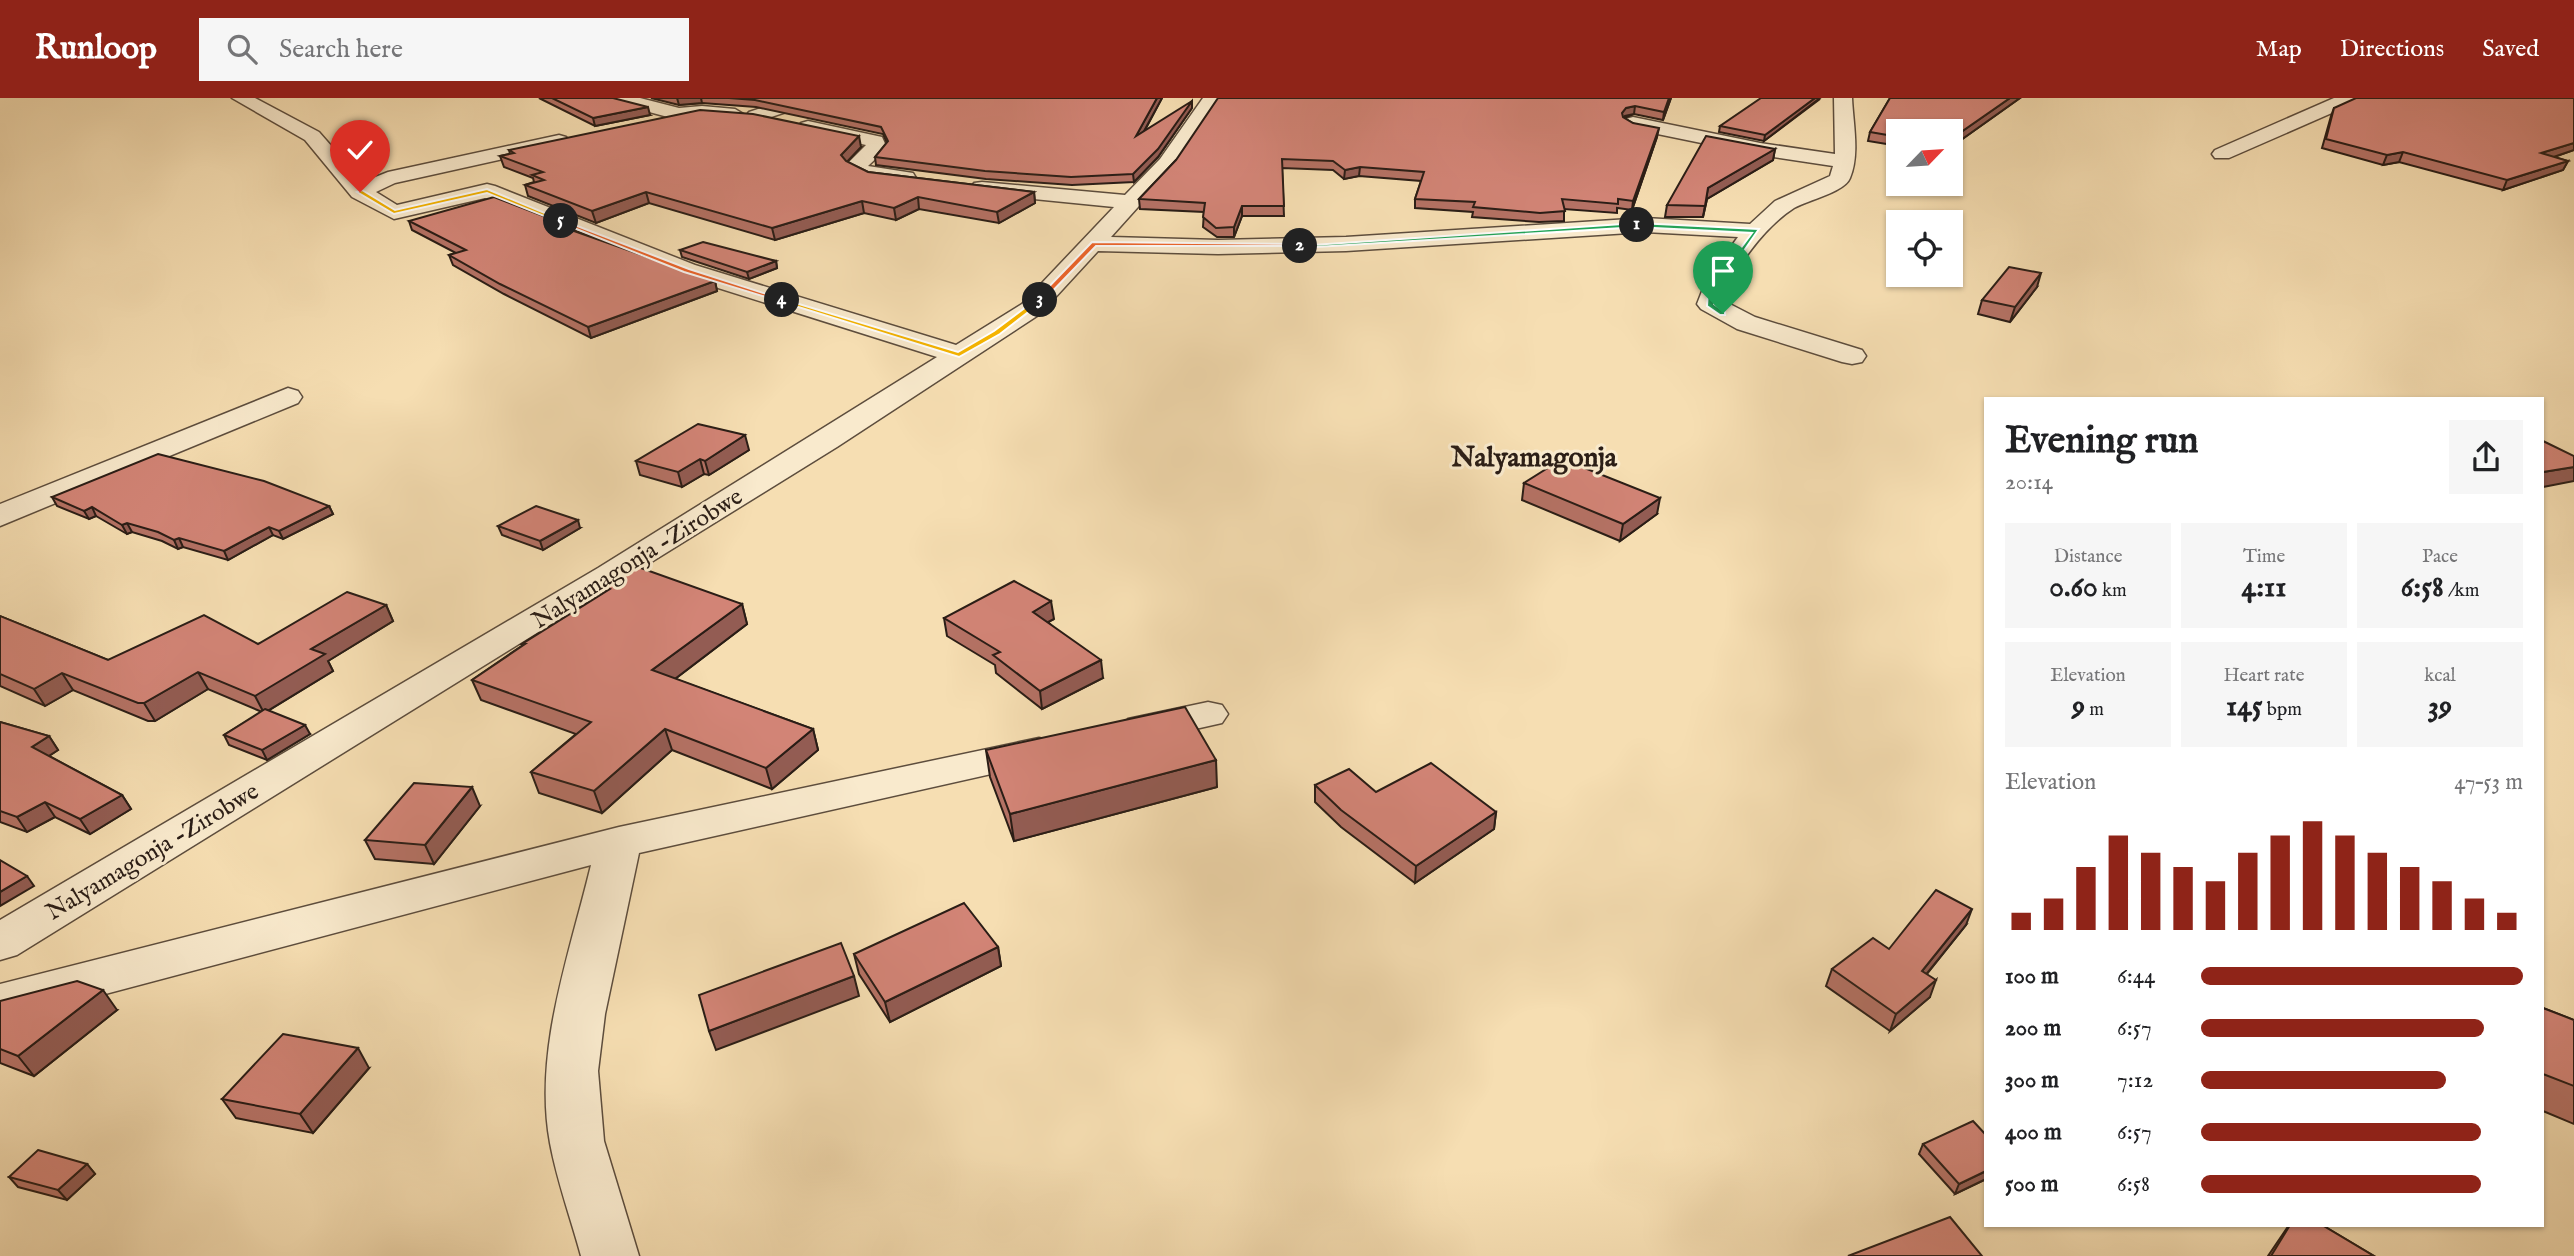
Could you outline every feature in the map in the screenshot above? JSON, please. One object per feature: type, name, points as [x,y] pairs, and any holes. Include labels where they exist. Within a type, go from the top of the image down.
[{"type":"street","points":[[241,98],[312,136],[360,192],[394,212],[487,191],[686,270],[959,355]]},
{"type":"street","points":[[619,98],[679,114],[702,112],[755,116],[876,141],[877,148],[858,163],[858,169],[870,174],[921,180]]},
{"type":"street","points":[[755,116],[810,98]]},
{"type":"street","name":"Nalyamagonja -Zirobwe","points":[[0,942],[610,575],[827,441],[1031,309],[1167,163],[1212,98]]},
{"type":"street","points":[[1843,98],[1846,162],[1839,180],[1776,211],[1757,231],[1712,292],[1710,304],[1746,323],[1852,356]]},
{"type":"street","points":[[2222,154],[2350,98]]},
{"type":"street","points":[[636,125],[702,112]]},
{"type":"street","points":[[1633,123],[1760,149],[1846,162]]},
{"type":"street","points":[[360,192],[388,178],[583,136]]},
{"type":"street","points":[[960,185],[1130,202]]},
{"type":"street","points":[[1094,244],[1218,247],[1346,244],[1645,225],[1757,231]]},
{"type":"street","points":[[0,516],[288,397]]},
{"type":"street","points":[[0,1003],[619,842],[1208,714]]},
{"type":"street","points":[[610,1256],[577,1141],[572,1071],[580,1014],[619,842]]},
{"type":"building","points":[[552,98],[613,98],[648,107],[593,118]]},
{"type":"building","points":[[729,98],[1157,98],[1136,136],[1192,101],[1158,149],[1133,174],[1071,177],[985,171],[875,157],[888,141],[881,127],[755,100]]},
{"type":"building","points":[[1218,98],[1669,98],[1664,112],[1635,106],[1626,108],[1622,113],[1623,117],[1633,123],[1659,128],[1633,201],[1618,199],[1618,204],[1562,199],[1565,211],[1540,213],[1473,207],[1475,202],[1415,199],[1424,172],[1360,167],[1345,170],[1333,161],[1282,159],[1284,206],[1242,206],[1234,227],[1216,228],[1203,217],[1205,203],[1139,199],[1176,160]]},
{"type":"building","points":[[1761,98],[1815,98],[1765,135],[1720,126]]},
{"type":"building","points":[[1890,98],[2010,98],[1964,130],[1964,119],[1886,119],[1886,135],[1870,132]]},
{"type":"building","points":[[2356,98],[2574,98],[2574,143],[2541,153],[2568,161],[2507,180],[2403,152],[2387,155],[2326,139],[2334,108]]},
{"type":"building","points":[[700,110],[753,114],[859,136],[841,155],[846,161],[868,172],[1034,192],[997,212],[918,197],[894,208],[862,201],[772,228],[646,192],[592,211],[525,185],[544,180],[532,175],[543,172],[500,156],[514,153],[509,150]]},
{"type":"building","points":[[1706,136],[1775,149],[1708,188],[1705,206],[1667,205]]},
{"type":"building","points":[[494,197],[564,224],[560,226],[715,281],[588,327],[500,284],[449,255],[466,250],[409,221]]},
{"type":"building","points":[[703,242],[776,261],[747,272],[680,250]]},
{"type":"building","points":[[2009,267],[2041,273],[2015,307],[1982,300]]},
{"type":"building","points":[[698,424],[745,435],[705,461],[700,459],[678,472],[636,461]]},
{"type":"building","points":[[2544,441],[2574,456],[2574,467],[2544,472]]},
{"type":"building","points":[[158,454],[264,481],[329,506],[279,531],[269,527],[224,551],[179,538],[174,540],[127,523],[122,525],[92,507],[84,511],[52,497]]},
{"type":"building","points":[[1562,459],[1660,498],[1623,524],[1524,483]]},
{"type":"building","points":[[536,506],[578,520],[540,541],[498,526]]},
{"type":"building","points":[[638,567],[742,604],[652,670],[813,729],[766,768],[665,729],[594,791],[531,772],[591,722],[472,680],[525,644],[522,644],[610,589],[605,587]]},
{"type":"building","points":[[1014,581],[1051,601],[1033,612],[1101,660],[1040,691],[993,655],[1000,652],[944,618]]},
{"type":"building","points":[[347,592],[386,605],[311,649],[325,654],[255,696],[198,672],[144,703],[62,673],[34,689],[0,674],[0,616],[108,660],[204,615],[258,644]]},
{"type":"building","points":[[1185,707],[1216,760],[1010,814],[986,750]]},
{"type":"building","points":[[265,709],[305,725],[262,750],[224,735]]},
{"type":"building","points":[[0,722],[49,736],[32,747],[122,795],[80,819],[45,802],[17,817],[0,811]]},
{"type":"building","points":[[1431,763],[1496,812],[1416,866],[1341,810],[1315,785],[1349,769],[1376,792]]},
{"type":"building","points":[[414,783],[472,787],[425,845],[365,840]]},
{"type":"building","points":[[0,860],[27,876],[0,892]]},
{"type":"building","points":[[1936,890],[1972,909],[1922,971],[1936,980],[1896,1014],[1832,969],[1873,938],[1889,949]]},
{"type":"building","points":[[964,903],[998,947],[885,1002],[854,954]]},
{"type":"building","points":[[841,943],[854,976],[709,1031],[699,995]]},
{"type":"building","points":[[77,981],[103,990],[18,1056],[0,1049],[0,1001]]},
{"type":"building","points":[[2544,1008],[2574,1020],[2574,1086],[2544,1074]]},
{"type":"building","points":[[283,1034],[358,1048],[300,1114],[222,1099]]},
{"type":"building","points":[[1973,1121],[1984,1133],[1984,1172],[1959,1184],[1923,1144]]},
{"type":"building","points":[[38,1150],[87,1164],[58,1190],[9,1177]]},
{"type":"building","points":[[1950,1217],[1982,1256],[1848,1256]]},
{"type":"building","points":[[2289,1227],[2325,1227],[2374,1256],[2271,1256]]},
{"type":"district","name":"Nalyamagonja","points":[[1534,456]]},
{"type":"route","points":[[360,192],[394,212],[487,191],[686,270],[959,355],[1031,309],[1094,244],[1218,247],[1346,244],[1645,225],[1757,231],[1712,292],[1710,304],[1723,313]]}]
